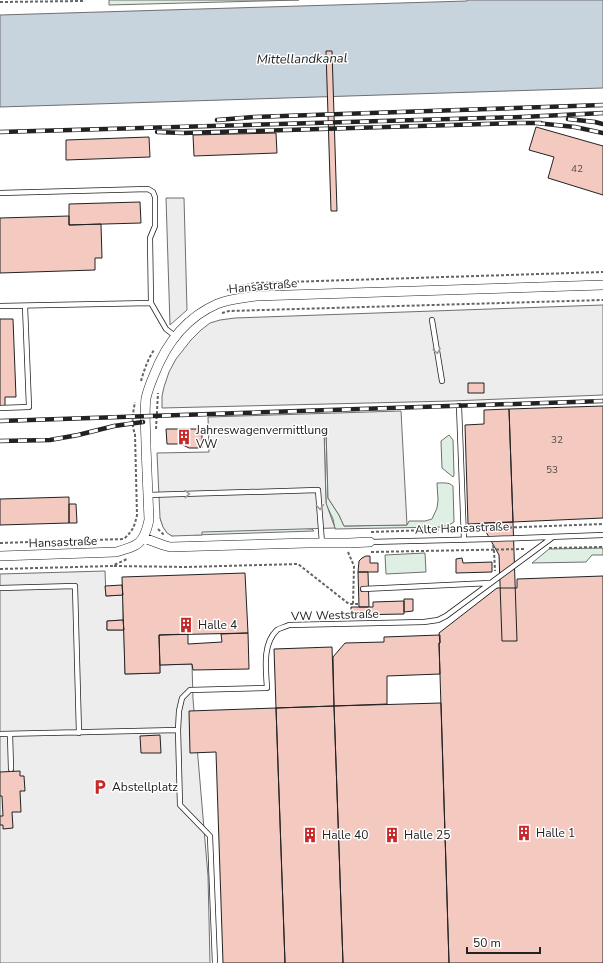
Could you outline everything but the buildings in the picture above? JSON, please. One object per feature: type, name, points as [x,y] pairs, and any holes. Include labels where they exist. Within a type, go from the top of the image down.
[{"type":"street","name":"Hansastraße","points":[[0,556],[116,552],[132,548],[144,538],[149,520],[145,416],[146,398],[151,381],[165,350],[175,336],[184,326],[199,314],[216,304],[234,299],[264,296],[603,285]]},
{"type":"street","name":"Alte Hansastraße","points":[[144,538],[163,546],[170,547],[322,543],[344,543],[371,547]]},
{"type":"lane","points":[[0,193],[148,189],[153,192],[155,197],[155,226],[150,238],[151,303],[166,329],[175,336]]},
{"type":"lane","points":[[0,306],[151,303]]},
{"type":"lane","points":[[0,408],[29,408],[25,306]]},
{"type":"lane","points":[[432,320],[442,381]]},
{"type":"lane","points":[[459,406],[464,540]]},
{"type":"lane","points":[[148,495],[318,490],[322,543]]},
{"type":"lane","name":"Alte Hansastraße","points":[[371,547],[464,540],[603,535]]},
{"type":"lane","name":"VW Weststraße","points":[[215,963],[210,836],[180,805],[178,730],[179,711],[182,698],[190,690],[267,688],[266,653],[270,640],[278,630],[289,625],[424,622],[438,620],[446,616],[553,537]]},
{"type":"lane","points":[[363,588],[490,583]]},
{"type":"lane","points":[[0,588],[75,586],[79,733]]},
{"type":"lane","points":[[0,734],[178,730]]},
{"type":"lane","points":[[10,734],[11,769]]},
{"type":"path","points":[[0,2],[85,0]]},
{"type":"path","points":[[227,290],[255,283],[603,272]]},
{"type":"path","points":[[216,314],[228,311],[603,300]]},
{"type":"path","points":[[141,382],[150,356],[155,350]]},
{"type":"path","points":[[156,430],[158,390]]},
{"type":"path","points":[[0,543],[124,539],[132,531],[135,527],[137,515],[135,434],[132,429],[133,411],[137,396]]},
{"type":"path","points":[[370,532],[603,524]]},
{"type":"path","points":[[488,528],[494,550],[495,570],[498,578]]},
{"type":"path","points":[[344,543],[354,566],[353,604]]},
{"type":"path","points":[[371,547],[494,550],[603,547]]},
{"type":"path","points":[[112,566],[186,567],[298,564],[349,604],[359,604]]},
{"type":"green space","points":[[109,0],[299,0],[109,5]]},
{"type":"green space","points":[[324,429],[326,429],[328,498],[344,526],[407,525],[409,521],[425,521],[432,519],[437,508],[437,483],[448,483],[453,486],[454,522],[442,527],[335,529],[333,519],[326,504]]},
{"type":"green space","points":[[449,435],[453,440],[453,477],[442,468],[441,441]]},
{"type":"green space","points":[[160,518],[312,529],[314,531],[194,535],[193,528],[172,536],[164,528]]},
{"type":"green space","points":[[603,548],[603,555],[592,555],[586,562],[532,563],[549,549]]},
{"type":"green space","points":[[425,553],[426,572],[386,574],[385,555]]},
{"type":"shaded area","points":[[166,198],[184,198],[187,310],[170,325]]},
{"type":"shaded area","points":[[603,305],[603,395],[451,401],[162,408],[164,387],[169,372],[176,359],[201,330],[210,323],[220,320],[235,318]]},
{"type":"shaded area","points":[[401,411],[407,525],[344,526],[328,498],[326,429],[324,429],[326,503],[335,528],[202,532],[202,535],[172,536],[167,533],[163,527],[160,518],[157,453],[209,452],[208,417]]},
{"type":"shaded area","name":"Abstellplatz","points":[[105,571],[106,596],[123,595],[123,620],[107,621],[107,630],[124,630],[125,674],[160,673],[160,665],[192,664],[193,699],[208,876],[210,963],[0,963],[0,574]]},
{"type":"water","name":"Mittellandkanal","points":[[468,0],[603,0],[603,88],[0,107],[0,15]]},
{"type":"railway","points":[[217,120],[254,117],[603,105]]},
{"type":"railway","points":[[0,132],[522,117],[603,113]]},
{"type":"railway","points":[[568,119],[603,124]]},
{"type":"railway","points":[[536,123],[575,127],[603,133]]},
{"type":"railway","points":[[157,132],[183,133],[541,123]]},
{"type":"railway","points":[[0,421],[603,401]]},
{"type":"railway","points":[[0,441],[50,440],[114,426],[143,422]]},
{"type":"place","name":"Jahreswagenvermittlung VW","points":[[184,437]]},
{"type":"place","name":"Halle 4","points":[[186,625]]},
{"type":"place","name":"Abstellplatz","points":[[100,787]]},
{"type":"place","name":"Halle 1","points":[[524,833]]},
{"type":"place","name":"Halle 40","points":[[310,835]]},
{"type":"place","name":"Halle 25","points":[[392,835]]}]
